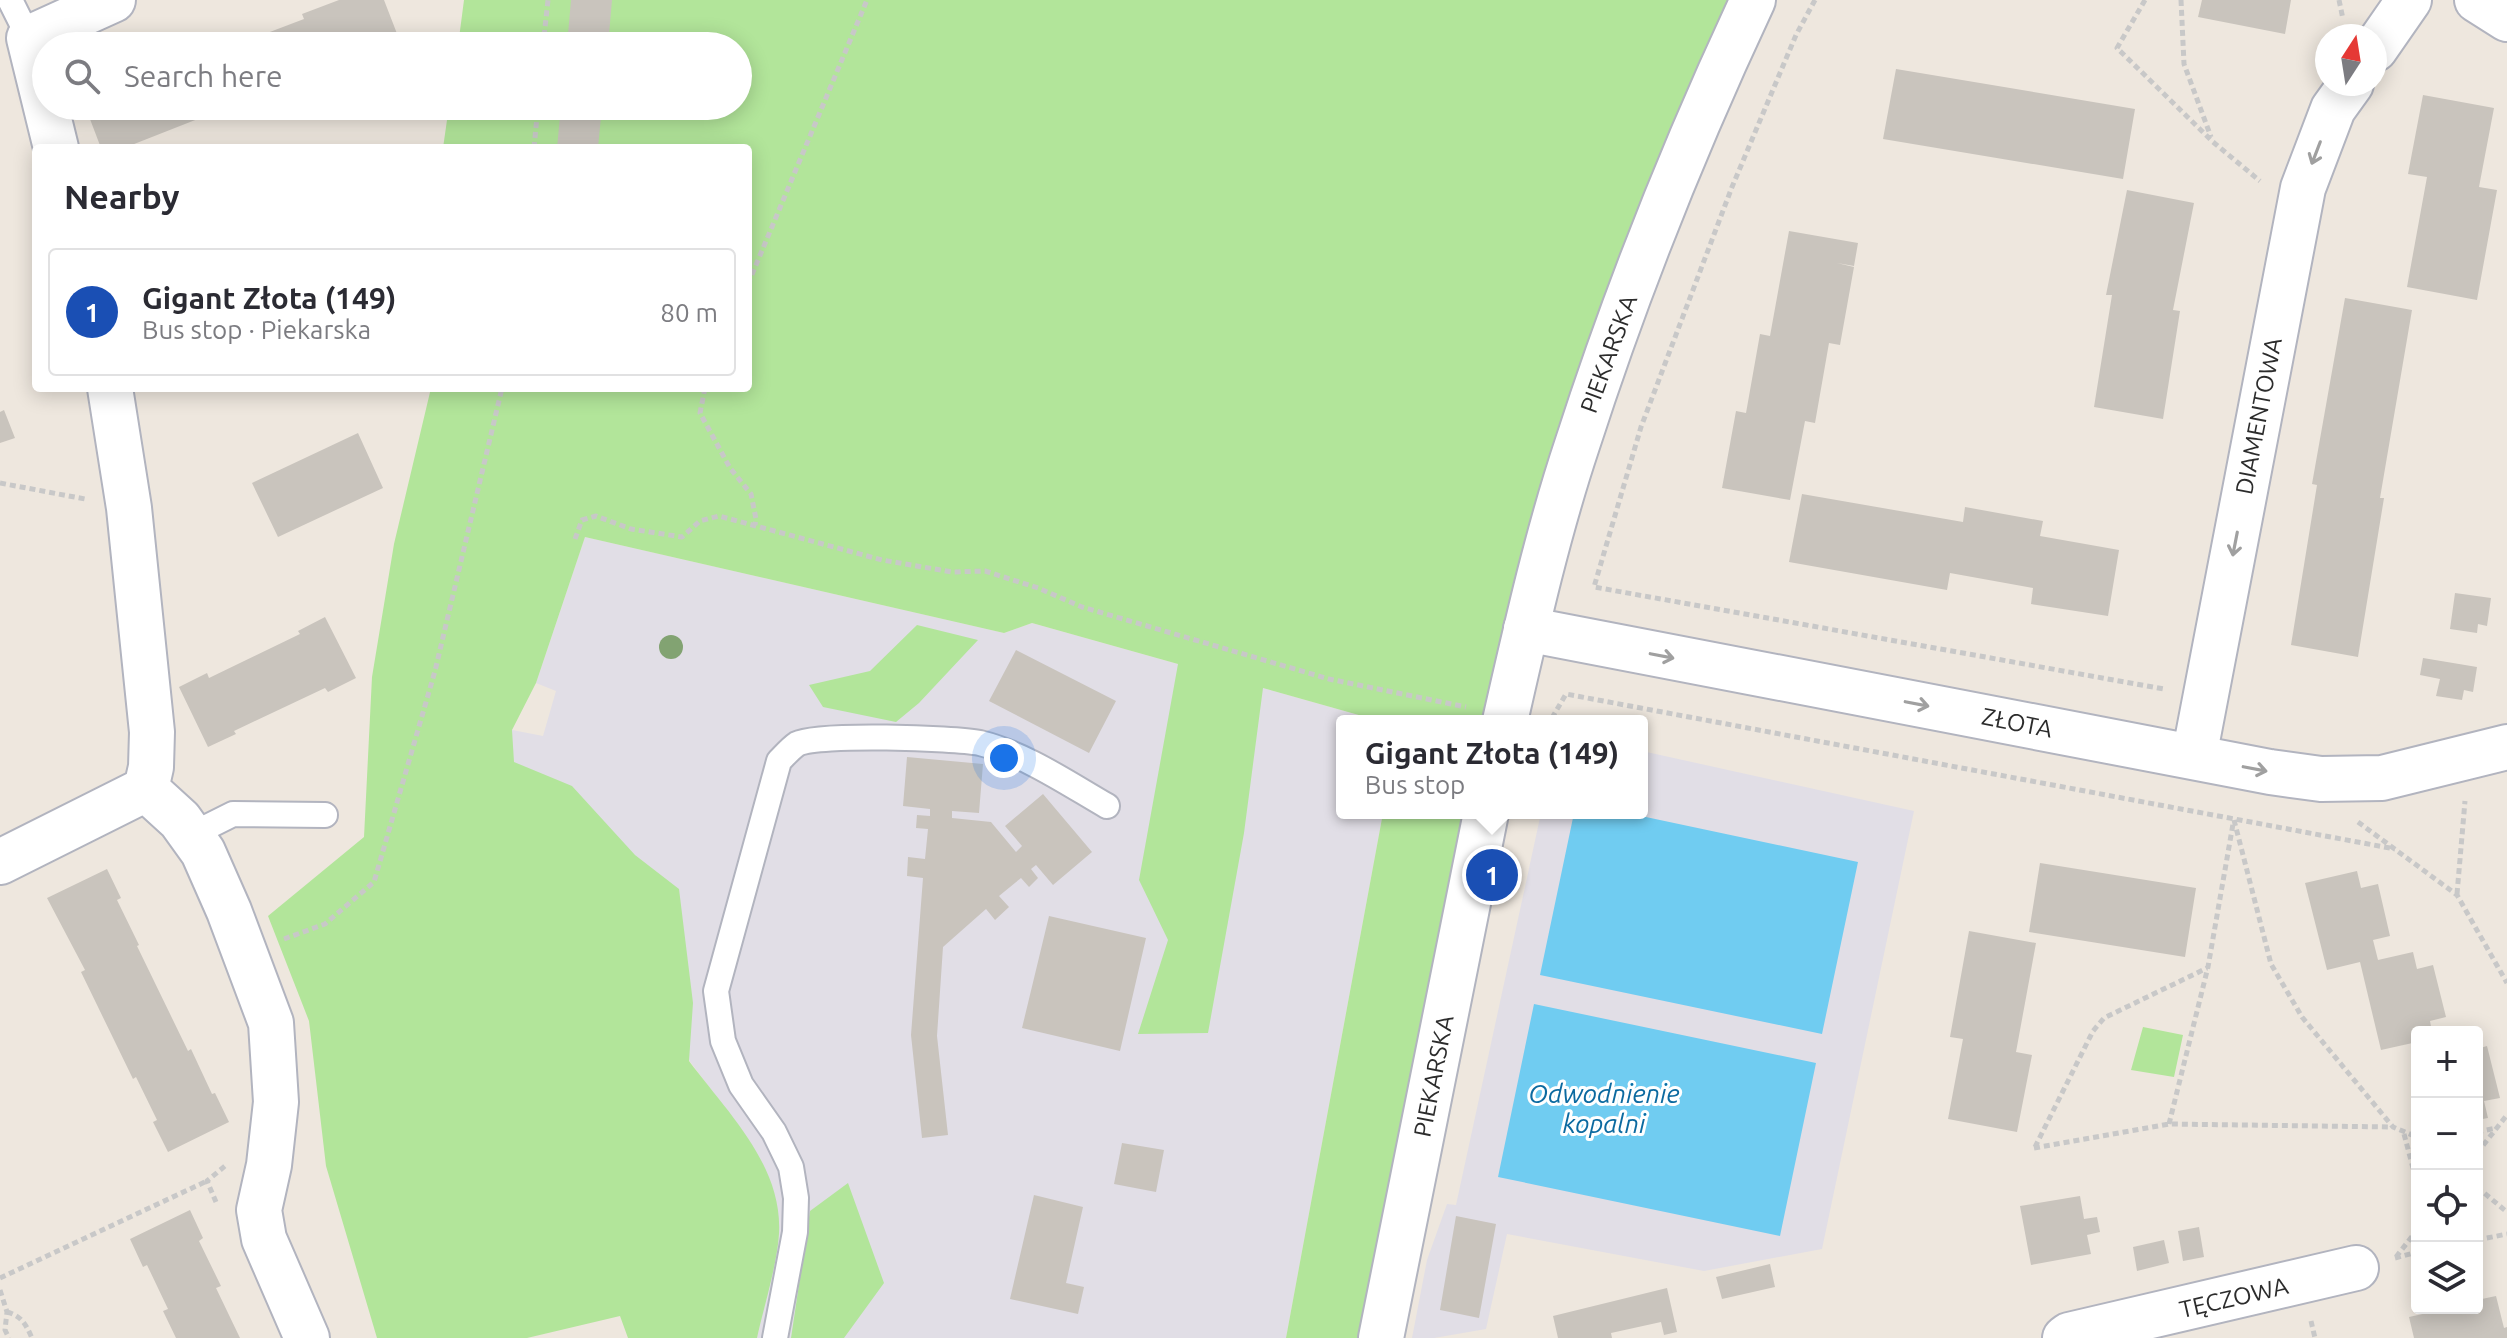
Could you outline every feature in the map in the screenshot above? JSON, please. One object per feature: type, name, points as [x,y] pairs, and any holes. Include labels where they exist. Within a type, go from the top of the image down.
[{"type":"street","points":[[32,64],[19,19],[113,0]]},
{"type":"street","name":"PIEKARSKA","points":[[1506,715],[1526,629],[1576,446],[1676,171],[1753,0]]},
{"type":"street","points":[[2387,32],[2409,0]]},
{"type":"street","points":[[2477,0],[2507,19]]},
{"type":"street","name":"DIAMENTOWA","points":[[2194,757],[2303,188],[2333,109],[2342,96]]},
{"type":"street","points":[[48,120],[55,144]]},
{"type":"street","points":[[111,392],[129,508],[152,732],[151,767],[146,789]]},
{"type":"street","name":"ZŁOTA","points":[[1526,629],[2321,779],[2382,778],[2507,747]]},
{"type":"street","points":[[146,789],[180,820],[203,852],[271,1023],[276,1102],[269,1165],[259,1210],[264,1239],[307,1338]]},
{"type":"street","points":[[0,862],[146,789]]},
{"type":"street","name":"PIEKARSKA","points":[[1381,1338],[1485,819]]},
{"type":"street","name":"TĘCZOWA","points":[[2065,1338],[2376,1263]]},
{"type":"lane","points":[[775,1338],[795,1232],[796,1198],[791,1167],[774,1132],[741,1085],[723,1041],[716,991],[779,761],[798,744],[836,738],[980,743],[1032,764],[1107,806]]},
{"type":"lane","points":[[191,835],[233,814],[325,815]]},
{"type":"path","points":[[545,32],[548,0]]},
{"type":"path","points":[[752,274],[867,0]]},
{"type":"path","points":[[1815,0],[1796,35],[1732,187],[1641,427],[1594,587],[2205,699]]},
{"type":"path","points":[[2145,0],[2117,48],[2213,142],[2261,182]]},
{"type":"path","points":[[2181,0],[2184,64],[2213,142]]},
{"type":"path","points":[[534,144],[537,120]]},
{"type":"path","points":[[245,954],[325,924],[374,882],[435,671],[501,392]]},
{"type":"path","points":[[704,392],[700,413],[730,468],[751,494],[755,525]]},
{"type":"path","points":[[0,483],[129,508]]},
{"type":"path","points":[[575,539],[582,520],[596,516],[631,529],[682,537],[700,521],[719,516],[882,560],[952,572],[985,571],[1038,588],[1082,607],[1329,679],[1496,715]]},
{"type":"path","points":[[1554,715],[1566,694],[2395,849]]},
{"type":"path","points":[[2457,895],[2466,796]]},
{"type":"path","points":[[2346,813],[2457,895],[2507,983]]},
{"type":"path","points":[[2169,1124],[2208,967],[2234,820]]},
{"type":"path","points":[[2234,820],[2271,964],[2302,1017],[2393,1127],[2411,1135]]},
{"type":"path","points":[[2208,967],[2104,1018],[2093,1031],[2034,1148],[2169,1124],[2393,1127]]},
{"type":"path","points":[[2483,1145],[2507,1115]]},
{"type":"path","points":[[2483,1130],[2497,1127]]},
{"type":"path","points":[[2403,1133],[2413,1170]]},
{"type":"path","points":[[0,1278],[207,1181],[232,1161]]},
{"type":"path","points":[[207,1181],[219,1208]]},
{"type":"path","points":[[2483,1192],[2507,1212]]},
{"type":"path","points":[[2483,1239],[2507,1234]]},
{"type":"path","points":[[2376,1263],[2411,1235]]},
{"type":"path","points":[[0,1290],[7,1312],[5,1330],[9,1338]]},
{"type":"path","points":[[7,1312],[17,1314],[24,1321],[32,1338]]},
{"type":"shaded area","points":[[585,537],[1004,633],[1032,623],[1359,715],[1336,715],[1336,819],[1382,819],[1286,1338],[757,1338],[779,1234],[749,1141],[663,1025],[510,897],[512,730],[543,736],[556,691],[536,683]]},
{"type":"shaded area","points":[[1648,752],[1914,811],[1822,1249],[1704,1271],[1507,1234],[1486,1329],[1434,1338],[1412,1338],[1427,1260],[1447,1204],[1456,1205],[1540,819],[1648,819]]},
{"type":"green space","points":[[464,0],[1729,0],[1665,145],[1574,381],[1505,625],[1486,715],[1359,715],[1263,688],[1244,833],[1208,1033],[1138,1034],[1168,940],[1139,880],[1178,664],[1032,623],[1004,633],[585,537],[536,683],[512,730],[514,762],[572,786],[635,855],[679,889],[693,1003],[689,1061],[750,1141],[772,1185],[778,1209],[778,1246],[757,1338],[628,1338],[620,1316],[527,1338],[377,1338],[326,1166],[309,1021],[268,916],[364,837],[372,677],[394,544],[430,392],[752,392],[752,144],[444,144],[447,120],[752,120],[752,32],[460,32]]},
{"type":"green space","points":[[917,625],[978,640],[919,703],[896,722],[823,707],[809,685],[870,671]]},
{"type":"green space","points":[[1382,819],[1465,819],[1359,1338],[1286,1338]]},
{"type":"green space","points":[[2143,1027],[2183,1035],[2174,1077],[2131,1070]]},
{"type":"green space","points":[[848,1183],[884,1283],[844,1338],[791,1338],[810,1211]]},
{"type":"water","points":[[1648,817],[1858,862],[1822,1034],[1540,975],[1573,819]]},
{"type":"water","name":"Odwodnienie kopalni","points":[[1534,1004],[1816,1063],[1780,1236],[1498,1177]]},
{"type":"building","points":[[339,0],[384,0],[396,32],[270,32],[304,19],[302,14]]},
{"type":"building","points":[[571,0],[612,0],[609,32],[568,32]]},
{"type":"building","points":[[2202,0],[2291,0],[2285,34],[2198,17]]},
{"type":"building","points":[[1896,69],[2135,109],[2123,179],[1883,139]]},
{"type":"building","points":[[2423,95],[2494,108],[2479,187],[2497,190],[2477,300],[2407,287],[2427,177],[2408,174]]},
{"type":"building","points":[[90,120],[195,120],[134,144],[99,144]]},
{"type":"building","points":[[560,120],[601,120],[598,144],[557,144]]},
{"type":"building","points":[[2127,190],[2194,203],[2173,310],[2180,311],[2163,419],[2094,407],[2112,295],[2106,295]]},
{"type":"building","points":[[1789,231],[1858,243],[1854,266],[1837,263],[1854,267],[1840,345],[1829,343],[1815,423],[1805,421],[1790,500],[1722,488],[1736,411],[1746,413],[1760,334],[1770,336]]},
{"type":"building","points":[[2345,298],[2412,310],[2380,498],[2384,498],[2358,657],[2291,645],[2317,485],[2312,484]]},
{"type":"building","points":[[4,410],[15,438],[0,443],[0,412]]},
{"type":"building","points":[[358,433],[383,488],[278,537],[252,483]]},
{"type":"building","points":[[1802,494],[1963,522],[1965,507],[2043,521],[2040,536],[2119,550],[2108,616],[2031,604],[2033,588],[1950,573],[1947,590],[1789,562]]},
{"type":"building","points":[[2455,593],[2491,598],[2487,626],[2478,624],[2477,633],[2450,629]]},
{"type":"building","points":[[325,617],[356,678],[328,692],[325,688],[234,731],[236,734],[208,747],[179,687],[207,673],[209,678],[300,634],[298,631]]},
{"type":"building","points":[[1016,650],[1116,701],[1089,753],[989,701]]},
{"type":"building","points":[[2423,658],[2477,667],[2473,692],[2464,690],[2462,700],[2436,696],[2440,679],[2420,675]]},
{"type":"building","points":[[907,757],[983,764],[979,813],[952,811],[952,818],[991,822],[1016,852],[1022,846],[1005,826],[1043,794],[1092,852],[1053,885],[1036,865],[1031,869],[1038,878],[1029,887],[1021,878],[999,896],[1009,907],[995,920],[986,909],[943,947],[937,1036],[948,1135],[922,1138],[911,1035],[923,878],[907,876],[908,857],[925,859],[928,829],[916,828],[917,815],[930,816],[930,809],[903,806]]},
{"type":"building","points":[[2040,863],[2196,888],[2185,957],[2029,932]]},
{"type":"building","points":[[107,869],[121,898],[117,900],[137,946],[188,1051],[191,1049],[229,1122],[168,1152],[153,1122],[157,1120],[136,1077],[133,1079],[81,972],[85,970],[47,898]]},
{"type":"building","points":[[2357,871],[2361,888],[2378,884],[2390,936],[2373,940],[2378,960],[2413,952],[2417,969],[2433,965],[2446,1017],[2430,1021],[2431,1026],[2411,1026],[2411,1043],[2381,1050],[2360,962],[2327,970],[2305,883]]},
{"type":"building","points":[[1049,916],[1146,938],[1120,1051],[1022,1028]]},
{"type":"building","points":[[1969,931],[2036,943],[2016,1052],[2032,1055],[2017,1132],[1948,1119],[1963,1039],[1950,1037]]},
{"type":"building","points":[[2487,1046],[2500,1098],[2484,1101],[2488,1118],[2483,1119],[2483,1098],[2483,1047]]},
{"type":"building","points":[[1122,1143],[1164,1150],[1156,1192],[1114,1184]]},
{"type":"building","points":[[1034,1195],[1083,1207],[1066,1283],[1084,1287],[1078,1314],[1010,1299]]},
{"type":"building","points":[[2080,1196],[2084,1219],[2097,1217],[2100,1232],[2087,1235],[2091,1254],[2031,1265],[2020,1206]]},
{"type":"building","points":[[190,1210],[203,1238],[199,1241],[221,1286],[216,1288],[240,1338],[176,1338],[163,1311],[168,1309],[147,1265],[143,1267],[130,1239]]},
{"type":"building","points":[[1456,1216],[1496,1224],[1479,1318],[1440,1310]]},
{"type":"building","points":[[2199,1227],[2204,1257],[2183,1261],[2178,1231]]},
{"type":"building","points":[[2164,1240],[2169,1263],[2137,1271],[2133,1247]]},
{"type":"building","points":[[1770,1264],[1775,1287],[1722,1299],[1716,1277]]},
{"type":"building","points":[[1667,1288],[1677,1332],[1664,1335],[1661,1322],[1611,1333],[1612,1338],[1558,1338],[1553,1316]]},
{"type":"building","points":[[2496,1296],[2504,1328],[2507,1327],[2507,1338],[2414,1338],[2409,1317],[2422,1314],[2483,1314],[2483,1299]]},
{"type":"place","name":"Gigant Złota (149)","points":[[1492,875]]}]
